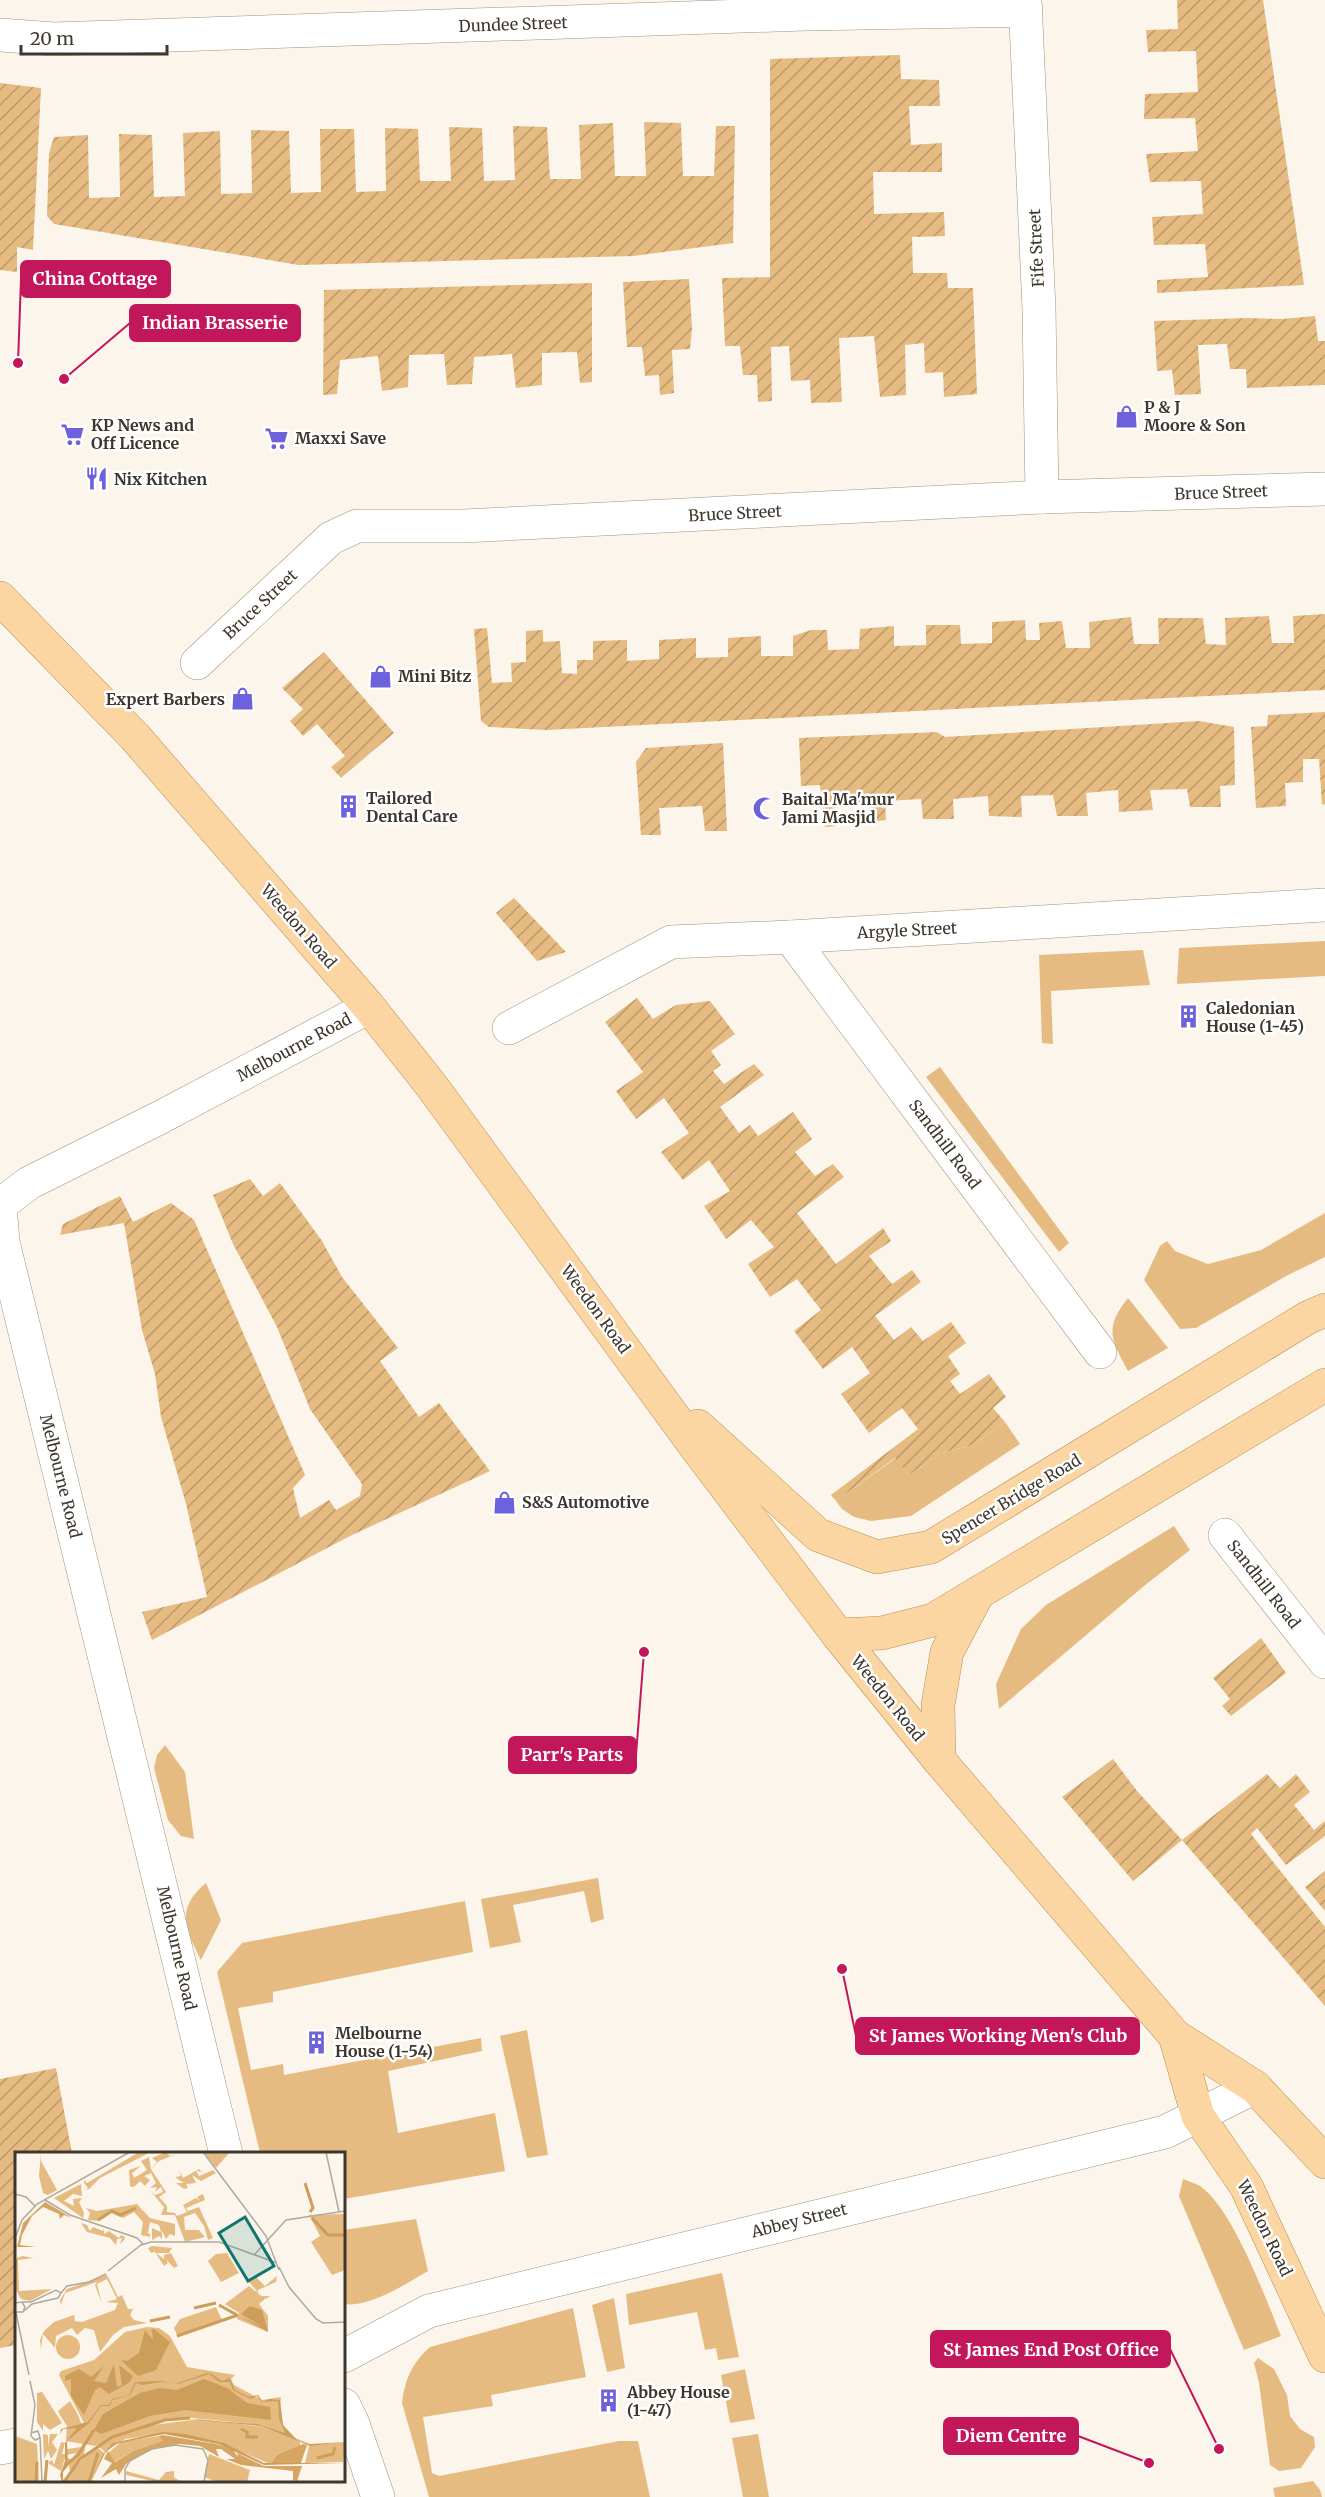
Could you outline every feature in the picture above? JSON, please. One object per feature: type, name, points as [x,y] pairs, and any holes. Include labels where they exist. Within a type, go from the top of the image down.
[{"type":"main road","name":"Weedon Road","points":[[0,598],[135,737],[369,1007],[431,1085],[695,1446],[838,1635],[939,1760],[1175,2036],[1255,2087],[1325,2162]]},
{"type":"main road","name":"Spencer Bridge Road","points":[[650,1382],[818,1535],[877,1557],[931,1547],[1307,1318],[1325,1310]]},
{"type":"main road","points":[[838,1635],[882,1633],[933,1620],[1325,1385]]},
{"type":"main road","points":[[939,1760],[938,1705],[947,1652],[978,1593]]},
{"type":"main road","name":"Weedon Road","points":[[1175,2036],[1198,2116],[1246,2186],[1325,2356]]},
{"type":"street","name":"Dundee Street","points":[[0,35],[54,39],[1025,5]]},
{"type":"street","name":"Fife Street","points":[[1025,5],[1039,309],[1042,497]]},
{"type":"street","name":"Bruce Street","points":[[197,663],[331,538],[357,526],[464,526],[1042,497],[1325,489]]},
{"type":"street","name":"Argyle Street","points":[[509,1028],[671,942],[1325,905]]},
{"type":"street","name":"Sandhill Road","points":[[790,937],[1100,1352]]},
{"type":"street","name":"Melbourne Road","points":[[226,2152],[3,1242],[0,1205],[29,1183],[161,1118],[369,1007]]},
{"type":"street","name":"Sandhill Road","points":[[1225,1535],[1325,1662]]},
{"type":"street","name":"Abbey Street","points":[[345,2355],[429,2311],[1165,2132],[1255,2087]]},
{"type":"street","points":[[345,2407],[378,2497]]},
{"type":"street","points":[[0,2448],[15,2445]]},
{"type":"shaded area","points":[[1177,0],[1263,0],[1304,285],[1157,293],[1157,280],[1208,277],[1205,244],[1154,245],[1152,217],[1203,214],[1201,181],[1150,182],[1146,154],[1198,151],[1195,118],[1144,119],[1145,94],[1198,92],[1196,51],[1148,52],[1146,30],[1178,29]]},
{"type":"shaded area","points":[[900,55],[901,79],[939,80],[940,106],[909,106],[911,145],[942,143],[942,172],[873,172],[874,214],[944,212],[945,236],[912,237],[913,273],[947,273],[948,288],[973,288],[977,394],[944,397],[943,372],[925,373],[924,343],[905,345],[906,395],[880,397],[874,336],[839,338],[842,402],[811,403],[810,380],[791,381],[789,346],[771,347],[772,401],[758,402],[757,375],[743,375],[740,346],[725,346],[722,278],[770,277],[770,59]]},
{"type":"shaded area","points":[[0,83],[41,88],[33,250],[17,247],[17,272],[0,270]]},
{"type":"shaded area","points":[[644,122],[681,123],[683,176],[714,176],[716,126],[735,126],[733,243],[633,256],[299,265],[54,224],[47,216],[49,153],[54,137],[88,135],[89,198],[120,197],[119,134],[152,135],[154,197],[185,196],[183,133],[220,131],[221,194],[252,193],[251,130],[289,131],[291,193],[321,192],[320,129],[354,129],[356,192],[386,191],[385,128],[418,129],[420,181],[451,181],[449,127],[482,128],[484,181],[515,180],[513,126],[547,127],[550,179],[581,179],[579,125],[613,123],[615,176],[646,176]]},
{"type":"shaded area","points":[[689,279],[692,328],[690,349],[672,350],[674,393],[660,395],[659,375],[645,376],[642,347],[627,347],[623,282]]},
{"type":"shaded area","points":[[592,283],[592,382],[580,383],[577,352],[542,353],[542,385],[516,388],[512,354],[474,357],[472,384],[447,385],[444,354],[409,355],[408,387],[382,391],[378,356],[340,360],[337,394],[323,395],[324,290]]},
{"type":"shaded area","points":[[1315,316],[1318,341],[1325,341],[1325,385],[1247,388],[1246,369],[1230,369],[1227,344],[1198,345],[1201,394],[1175,395],[1172,370],[1157,371],[1154,321],[1282,319]]},
{"type":"shaded area","points":[[1325,614],[1325,690],[546,730],[489,727],[481,721],[474,629],[487,628],[492,683],[512,682],[511,663],[526,662],[526,631],[543,630],[543,642],[560,641],[562,673],[577,674],[577,660],[593,660],[593,641],[627,640],[627,661],[659,659],[659,640],[696,638],[696,658],[728,657],[728,638],[761,636],[761,656],[793,656],[793,636],[811,630],[827,630],[828,650],[859,649],[860,629],[894,626],[894,646],[926,645],[926,625],[960,625],[961,644],[992,643],[992,622],[1025,620],[1026,640],[1040,640],[1039,623],[1062,621],[1066,648],[1090,648],[1089,622],[1131,617],[1134,644],[1159,644],[1158,618],[1203,618],[1206,644],[1226,645],[1225,618],[1269,616],[1272,643],[1294,643],[1293,616]]},
{"type":"shaded area","points":[[324,652],[394,733],[341,778],[331,767],[345,756],[317,724],[303,736],[290,721],[303,709],[282,688]]},
{"type":"shaded area","points":[[1325,712],[1325,804],[1322,805],[1319,759],[1303,759],[1303,782],[1285,783],[1286,806],[1256,808],[1251,727],[1267,726],[1268,715]]},
{"type":"shaded area","points":[[1199,721],[1234,727],[1235,785],[1220,786],[1221,807],[1190,807],[1187,789],[1150,790],[1153,810],[1119,812],[1118,790],[1086,793],[1088,816],[1057,816],[1053,795],[1021,796],[1022,817],[989,816],[988,796],[953,799],[954,819],[923,819],[921,799],[885,801],[886,820],[870,822],[870,802],[834,804],[836,826],[825,827],[820,785],[801,786],[799,738],[937,732],[945,737]]},
{"type":"shaded area","points":[[723,743],[727,831],[705,831],[702,806],[659,808],[661,835],[641,835],[636,762],[646,748]]},
{"type":"shaded area","points":[[514,898],[566,952],[537,961],[496,913]]},
{"type":"shaded area","points":[[1325,941],[1325,976],[1177,984],[1179,948]]},
{"type":"shaded area","points":[[1143,950],[1150,985],[1051,991],[1053,1044],[1042,1043],[1039,955]]},
{"type":"shaded area","points":[[637,998],[653,1019],[676,1005],[710,1001],[735,1034],[711,1051],[721,1065],[713,1071],[724,1084],[754,1064],[764,1075],[720,1107],[739,1133],[750,1125],[758,1136],[793,1112],[812,1139],[795,1152],[815,1176],[833,1164],[844,1177],[797,1213],[836,1264],[883,1228],[891,1241],[869,1256],[892,1284],[912,1270],[921,1282],[875,1316],[894,1340],[911,1327],[923,1341],[951,1322],[966,1343],[948,1356],[960,1374],[950,1381],[960,1394],[989,1374],[1006,1397],[993,1408],[1005,1422],[973,1445],[942,1453],[909,1475],[895,1458],[836,1501],[831,1495],[918,1429],[902,1408],[869,1433],[841,1394],[870,1373],[852,1347],[823,1369],[794,1331],[821,1310],[797,1279],[770,1297],[748,1264],[774,1247],[751,1220],[726,1239],[704,1206],[730,1191],[709,1160],[683,1180],[661,1152],[689,1133],[664,1098],[636,1119],[616,1091],[643,1072],[605,1022]]},
{"type":"shaded area","points":[[940,1067],[1069,1243],[1059,1252],[926,1077]]},
{"type":"shaded area","points":[[250,1179],[263,1196],[280,1183],[322,1241],[342,1277],[398,1348],[380,1361],[419,1417],[439,1403],[490,1471],[350,1536],[152,1640],[142,1612],[207,1597],[186,1504],[161,1417],[155,1374],[142,1330],[124,1223],[60,1235],[63,1224],[120,1196],[133,1222],[171,1203],[194,1220],[305,1475],[293,1488],[300,1518],[329,1500],[336,1510],[360,1496],[362,1484],[310,1409],[277,1327],[233,1244],[213,1195]]},
{"type":"shaded area","points":[[1325,1213],[1325,1257],[1288,1275],[1196,1328],[1180,1329],[1144,1280],[1160,1246],[1167,1241],[1175,1251],[1208,1264],[1261,1250]]},
{"type":"shaded area","points":[[1128,1298],[1168,1348],[1128,1371],[1114,1342],[1113,1326],[1120,1308]]},
{"type":"shaded area","points":[[1005,1422],[1020,1444],[911,1516],[871,1521],[854,1517],[842,1509],[836,1501],[896,1458],[909,1475],[942,1453],[973,1445]]},
{"type":"shaded area","points":[[1174,1526],[1190,1550],[999,1709],[996,1684],[1021,1629],[1046,1605]]},
{"type":"shaded area","points":[[1261,1638],[1286,1673],[1231,1716],[1222,1706],[1230,1699],[1213,1678]]},
{"type":"shaded area","points":[[165,1745],[185,1772],[194,1839],[181,1836],[168,1820],[154,1768],[157,1755]]},
{"type":"shaded area","points":[[1113,1759],[1137,1791],[1182,1840],[1133,1881],[1062,1797]]},
{"type":"shaded area","points":[[1267,1774],[1280,1788],[1296,1774],[1310,1792],[1294,1805],[1314,1830],[1325,1821],[1325,1836],[1286,1865],[1257,1828],[1251,1834],[1325,1927],[1325,2006],[1182,1840]]},
{"type":"shaded area","points":[[1325,1871],[1325,1911],[1305,1887]]},
{"type":"shaded area","points":[[598,1878],[604,1919],[591,1923],[584,1891],[513,1905],[521,1942],[490,1948],[481,1899]]},
{"type":"shaded area","points":[[206,1883],[221,1920],[201,1960],[187,1928],[186,1919],[190,1901]]},
{"type":"shaded area","points":[[465,1901],[473,1952],[273,1992],[273,2002],[238,2008],[251,2070],[283,2064],[284,2075],[481,2038],[482,2051],[388,2071],[398,2133],[495,2113],[505,2171],[345,2199],[345,2152],[260,2152],[217,1972],[242,1943]]},
{"type":"shaded area","points":[[527,2030],[548,2155],[527,2158],[500,2036]]},
{"type":"shaded area","points":[[56,2068],[72,2152],[15,2152],[15,2345],[0,2348],[0,2079]]},
{"type":"shaded area","points":[[1183,2179],[1200,2186],[1212,2197],[1236,2233],[1281,2336],[1244,2350],[1179,2196]]},
{"type":"shaded area","points":[[416,2219],[428,2271],[376,2299],[345,2304],[345,2230]]},
{"type":"shaded area","points":[[722,2273],[739,2357],[718,2360],[716,2348],[705,2350],[697,2312],[629,2325],[626,2294]]},
{"type":"shaded area","points":[[614,2298],[625,2368],[607,2372],[592,2305]]},
{"type":"shaded area","points":[[573,2308],[586,2377],[491,2395],[493,2406],[423,2417],[432,2473],[439,2476],[619,2441],[638,2441],[650,2497],[429,2497],[402,2403],[407,2379],[418,2359],[430,2347]]},
{"type":"shaded area","points":[[1258,2358],[1274,2369],[1287,2395],[1290,2416],[1300,2429],[1314,2437],[1315,2447],[1301,2468],[1279,2471],[1270,2465],[1259,2383],[1254,2363]]},
{"type":"shaded area","points":[[745,2369],[755,2419],[730,2423],[721,2375]]},
{"type":"shaded area","points":[[758,2434],[769,2497],[743,2497],[732,2438]]},
{"type":"shaded area","points":[[1313,2481],[1322,2497],[1275,2497],[1273,2488]]},
{"type":"place","name":"China Cottage","points":[[18,363]]},
{"type":"place","name":"Indian Brasserie","points":[[64,379]]},
{"type":"place","name":"P & J Moore & Son","points":[[1126,416]]},
{"type":"place","name":"KP News and Off Licence","points":[[73,434]]},
{"type":"place","name":"Maxxi Save","points":[[277,438]]},
{"type":"place","name":"Nix Kitchen","points":[[96,479]]},
{"type":"place","name":"Mini Bitz","points":[[380,676]]},
{"type":"place","name":"Expert Barbers","points":[[243,699]]},
{"type":"place","name":"Tailored Dental Care","points":[[348,807]]},
{"type":"place","name":"Baital Ma'mur Jami Masjid","points":[[764,808]]},
{"type":"place","name":"Caledonian House (1-45)","points":[[1188,1017]]},
{"type":"place","name":"S&S Automotive","points":[[504,1502]]},
{"type":"place","name":"Parr's Parts","points":[[644,1652]]},
{"type":"place","name":"St James Working Men's Club","points":[[842,1969]]},
{"type":"place","name":"Melbourne House (1-54)","points":[[317,2042]]},
{"type":"place","name":"Abbey House (1-47)","points":[[609,2401]]},
{"type":"place","name":"St James End Post Office","points":[[1219,2449]]},
{"type":"place","name":"Diem Centre","points":[[1149,2463]]}]
